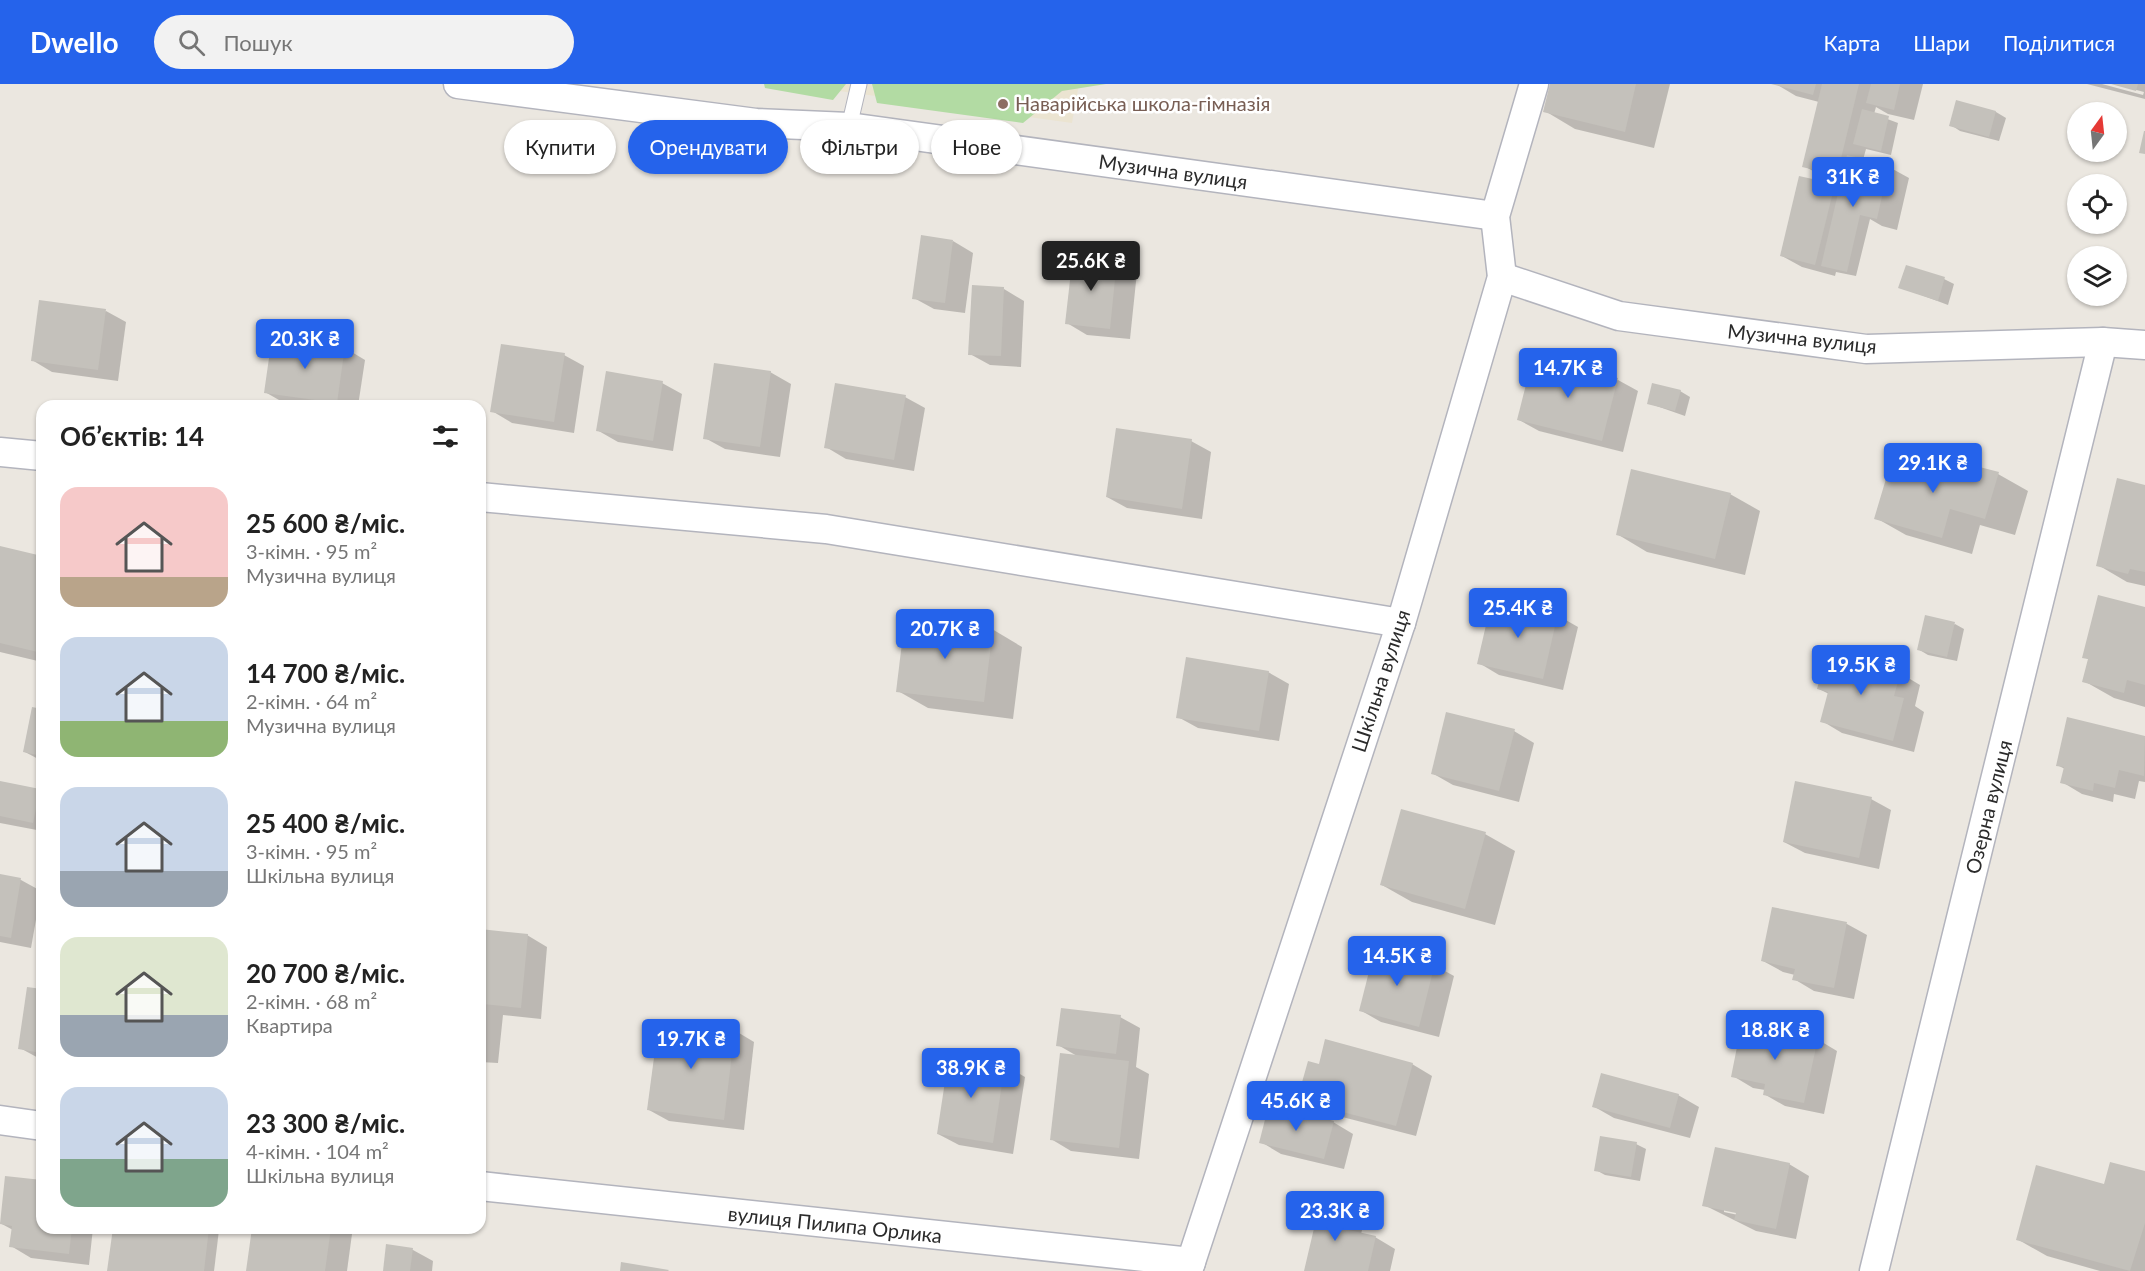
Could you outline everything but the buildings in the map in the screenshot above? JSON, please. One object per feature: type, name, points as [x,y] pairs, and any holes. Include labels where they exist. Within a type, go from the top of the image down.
[{"type":"street","name":"Музична вулиця","points":[[458,84],[756,123],[800,125]]},
{"type":"street","name":"Шкільна вулиця","points":[[1189,1267],[1401,624],[1502,278],[1495,216],[1534,84]]},
{"type":"street","name":"Музична вулиця","points":[[919,137],[1495,216]]},
{"type":"street","name":"Музична вулиця","points":[[1502,278],[1619,316],[1866,349],[2103,342],[2145,345]]},
{"type":"street","name":"Озерна вулиця","points":[[1874,1271],[2103,342]]},
{"type":"street","points":[[0,452],[36,455]]},
{"type":"street","points":[[486,498],[826,529],[1401,624]]},
{"type":"street","points":[[0,1120],[36,1125]]},
{"type":"street","name":"вулиця Пилипа Орлика","points":[[486,1187],[1189,1267]]},
{"type":"lane","points":[[851,120],[859,84]]},
{"type":"shaded area","name":"Наварійська школа-гімназія","points":[[788,84],[1079,84],[1072,123]]},
{"type":"green space","points":[[764,84],[846,84],[833,100],[765,88]]},
{"type":"green space","name":"Наварійська школа-гімназія","points":[[872,84],[1106,84],[1062,91],[1023,123],[1022,120],[1001,120],[877,103]]},
{"type":"place","name":"Наварійська школа-гімназія","points":[[1003,104]]}]
